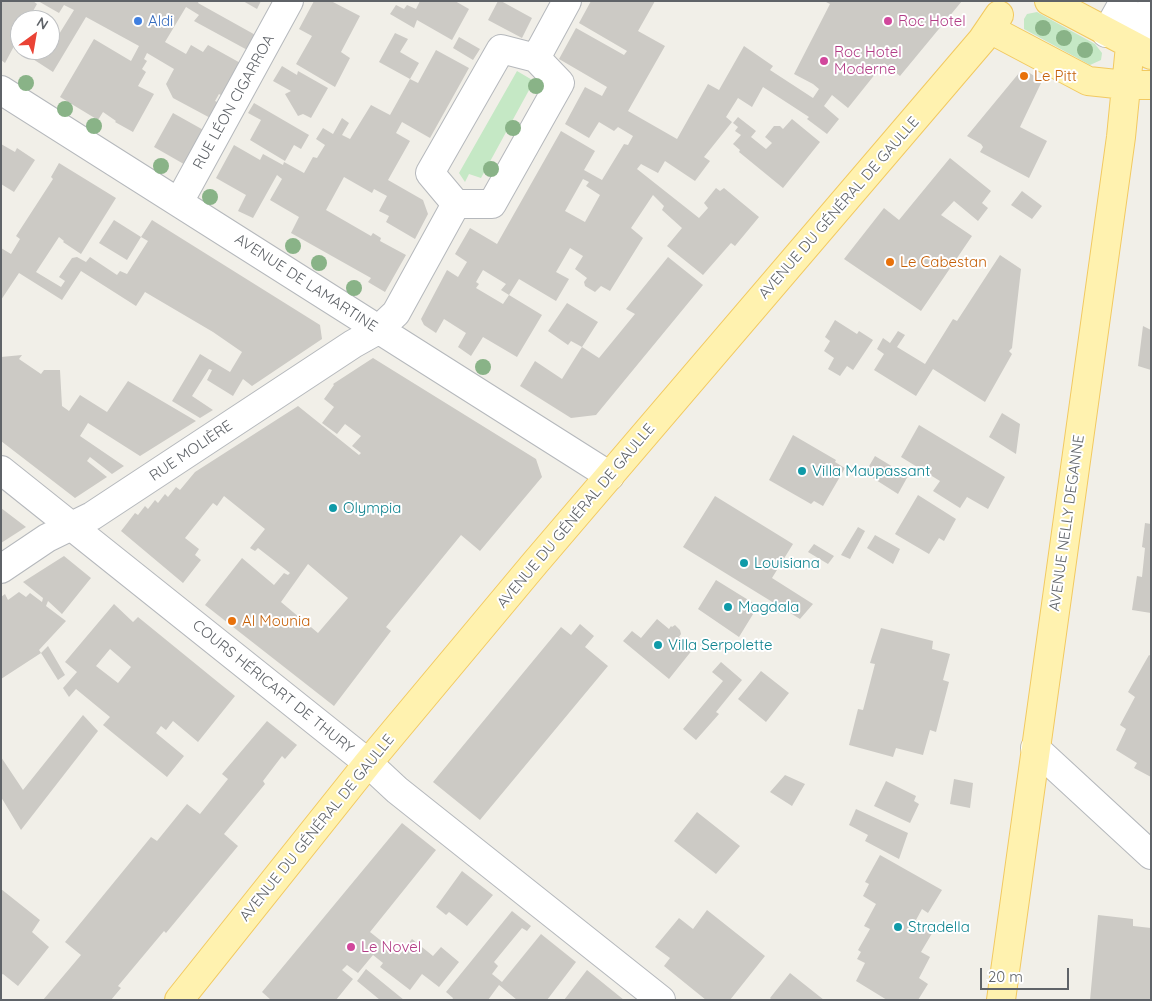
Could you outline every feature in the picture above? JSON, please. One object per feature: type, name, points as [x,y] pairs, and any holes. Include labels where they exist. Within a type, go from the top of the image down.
[{"type":"main road","points":[[1049,1],[1141,51]]},
{"type":"main road","points":[[997,23],[1088,81],[1138,85]]},
{"type":"main road","name":"AVENUE DU GÉNÉRAL DE GAULLE","points":[[179,1000],[368,763],[997,23]]},
{"type":"main road","name":"AVENUE NELLY DEGANNE","points":[[1000,1000],[1121,137],[1138,85],[1141,51]]},
{"type":"street","name":"RUE LÉON CIGARROA","points":[[179,202],[289,1]]},
{"type":"street","points":[[536,58],[567,1]]},
{"type":"street","points":[[1106,32],[1124,1]]},
{"type":"street","points":[[1141,51],[1151,8]]},
{"type":"street","points":[[501,49],[536,58],[560,83],[492,204],[456,204],[430,173],[501,49]]},
{"type":"street","name":"AVENUE DE LAMARTINE","points":[[1,90],[610,476]]},
{"type":"street","name":"RUE MOLIÈRE","points":[[1,569],[48,538],[92,516],[345,349],[378,330],[396,313],[456,204]]},
{"type":"street","name":"COURS HÉRICART DE THURY","points":[[1,470],[368,763],[396,790],[661,1000]]},
{"type":"street","points":[[1035,748],[1151,855]]},
{"type":"green space","points":[[1037,12],[1095,44],[1102,53],[1101,60],[1090,65],[1024,29],[1024,19],[1027,14]]},
{"type":"green space","points":[[517,71],[534,81],[481,178],[469,174],[465,182],[459,173]]},
{"type":"building","points":[[1,1],[33,1],[37,4],[34,10],[10,10],[10,54],[5,63],[1,60]]},
{"type":"building","points":[[38,1],[199,1],[198,3],[259,37],[251,52],[194,21],[199,15],[186,7],[165,42],[186,54],[191,45],[203,52],[208,45],[244,65],[226,98],[219,94],[215,101],[222,104],[214,120],[173,98],[166,84],[174,69],[147,53],[144,59],[147,61],[142,69],[146,72],[138,86],[154,94],[133,132],[115,122],[103,112],[98,120],[60,97],[94,39],[131,61],[139,46],[86,17],[53,72],[34,60],[60,60],[60,33],[74,10],[64,5],[60,11]]},
{"type":"building","points":[[243,1],[261,1],[257,9]]},
{"type":"building","points":[[314,1],[331,1],[360,16],[341,52],[350,58],[335,87],[296,64],[312,36],[299,29]]},
{"type":"building","points":[[420,1],[455,1],[469,9],[452,40],[417,20],[414,28],[390,14],[396,5],[404,9],[407,5],[416,9]]},
{"type":"building","points":[[498,1],[532,18],[522,38],[488,20]]},
{"type":"building","points":[[591,1],[655,1],[638,31],[665,46],[628,111],[677,139],[708,84],[719,90],[744,46],[773,66],[770,70],[813,98],[819,89],[794,74],[830,4],[824,1],[962,1],[900,76],[884,63],[848,108],[832,95],[824,106],[839,119],[827,134],[807,119],[809,117],[763,87],[752,107],[738,98],[726,117],[732,122],[704,157],[710,161],[695,181],[665,161],[658,173],[641,164],[637,169],[699,218],[708,208],[704,203],[716,188],[720,191],[724,188],[759,217],[735,246],[731,243],[703,275],[667,246],[682,228],[662,210],[664,206],[653,195],[631,228],[643,238],[610,291],[601,286],[595,292],[585,286],[584,282],[587,278],[575,269],[583,256],[570,248],[556,272],[569,279],[556,301],[519,279],[509,295],[542,315],[517,357],[483,337],[471,356],[458,347],[466,333],[444,319],[436,333],[424,325],[421,319],[447,270],[458,277],[467,262],[455,254],[470,228],[497,244],[561,131],[595,151],[584,170],[602,180],[624,144],[628,145],[633,136],[618,127],[614,131],[599,122],[589,138],[565,124],[585,87],[602,96],[607,87],[559,59],[576,28],[624,55],[627,51],[579,23]],"holes":[[[583,179],[589,182],[586,186],[600,195],[585,222],[565,211]],[[483,270],[506,284],[501,290],[509,295],[503,304],[476,288],[479,284],[476,282]]]},
{"type":"building","points":[[395,33],[408,39],[400,52],[419,63],[410,79],[379,62]]},
{"type":"building","points":[[459,37],[480,49],[473,60],[453,48]]},
{"type":"building","points":[[436,50],[469,68],[430,138],[402,122],[396,133],[410,141],[388,180],[423,200],[428,214],[415,239],[386,222],[389,216],[379,211],[387,196],[374,189],[372,193],[344,177],[326,210],[371,236],[373,233],[381,238],[380,241],[406,255],[385,292],[368,282],[371,278],[291,233],[299,217],[270,200],[282,179],[277,175],[253,218],[238,211],[246,195],[216,178],[234,145],[260,160],[263,154],[283,165],[284,162],[304,173],[313,157],[317,158],[325,145],[316,139],[323,128],[333,134],[342,118],[349,123],[342,135],[350,139],[371,105],[390,115],[410,79],[418,83]]},
{"type":"building","points":[[282,66],[297,75],[298,71],[328,88],[311,118],[303,114],[298,116],[285,94],[291,91],[273,81]]},
{"type":"building","points":[[1025,70],[1042,81],[1020,127],[1047,141],[1029,178],[980,152],[983,147],[981,144],[967,136],[1019,73]]},
{"type":"building","points":[[254,103],[309,135],[301,149],[294,145],[285,161],[250,140],[261,120],[248,113]]},
{"type":"building","points":[[173,113],[207,132],[189,167],[154,147]]},
{"type":"building","points":[[738,117],[756,131],[751,137],[766,149],[772,143],[765,137],[774,126],[780,126],[783,129],[792,119],[820,142],[783,188],[739,152],[740,150],[733,144],[741,135],[735,131],[738,127],[733,123]]},
{"type":"building","points":[[1,144],[15,152],[17,148],[35,160],[14,192],[1,184]]},
{"type":"building","points":[[950,158],[991,191],[982,203],[988,208],[978,221],[954,201],[941,215],[972,236],[921,311],[844,259],[884,208],[899,220]]},
{"type":"building","points":[[59,163],[116,198],[81,254],[63,242],[59,237],[36,272],[61,287],[65,281],[59,277],[72,258],[77,257],[86,262],[90,257],[117,275],[120,271],[127,274],[148,241],[141,237],[152,220],[320,325],[322,339],[252,386],[243,379],[233,396],[207,380],[212,370],[209,369],[192,396],[213,410],[200,418],[172,401],[200,354],[230,372],[242,352],[213,332],[145,292],[136,306],[81,271],[62,300],[19,273],[1,300],[1,248],[11,254],[20,239],[16,236],[53,179],[51,177]]},
{"type":"building","points":[[1022,191],[1042,206],[1032,219],[1011,205]]},
{"type":"building","points":[[114,220],[141,237],[127,260],[99,243]]},
{"type":"building","points":[[1000,255],[1021,269],[1012,348],[1009,351],[1012,354],[985,402],[933,369],[916,396],[874,370],[884,354],[877,349],[883,338],[890,343],[898,331],[905,335],[897,347],[925,364],[953,319],[957,321]]},
{"type":"building","points":[[668,257],[703,285],[596,415],[571,418],[520,386],[535,361],[562,379],[582,347],[599,358],[635,314],[626,309]]},
{"type":"building","points":[[567,303],[598,322],[582,347],[571,341],[568,345],[548,331]]},
{"type":"building","points":[[835,320],[857,334],[859,331],[873,340],[853,370],[847,366],[840,376],[828,369],[834,358],[824,351],[830,341],[825,337]]},
{"type":"building","points":[[1143,326],[1151,330],[1151,370],[1138,366]]},
{"type":"building","points":[[22,355],[19,359],[41,374],[44,370],[60,370],[62,406],[69,411],[80,395],[107,412],[128,381],[196,421],[140,456],[88,423],[80,436],[124,466],[112,474],[90,457],[87,461],[107,477],[75,498],[1,441],[1,357]]},
{"type":"building","points":[[373,358],[536,459],[542,477],[480,551],[461,535],[386,627],[391,631],[334,706],[205,605],[242,558],[274,585],[284,573],[288,575],[290,573],[258,548],[255,551],[250,548],[265,529],[224,496],[217,506],[213,503],[185,538],[199,549],[195,555],[201,560],[183,583],[121,531],[135,513],[138,515],[145,506],[148,509],[155,500],[158,503],[165,494],[168,497],[176,487],[180,490],[195,472],[298,406],[359,455],[361,453],[352,446],[361,436],[345,424],[337,434],[322,423],[334,407],[324,399],[333,384]],"holes":[[[308,564],[348,598],[318,633],[281,602]]]},
{"type":"building","points":[[1002,413],[1020,424],[1016,454],[989,437]]},
{"type":"building","points":[[919,425],[1005,477],[988,509],[967,497],[960,508],[933,491],[940,481],[901,457]]},
{"type":"building","name":"Villa Maupassant","points":[[793,435],[836,460],[835,462],[845,468],[823,506],[814,501],[811,504],[769,480]]},
{"type":"building","points":[[875,456],[908,476],[898,494],[865,473]]},
{"type":"building","points":[[918,495],[956,519],[944,541],[939,538],[929,554],[895,534]]},
{"type":"building","name":"Louisiana","points":[[715,496],[793,544],[772,578],[813,604],[800,619],[683,547]]},
{"type":"building","points":[[1,508],[26,527],[1,543]]},
{"type":"building","points":[[1145,523],[1151,524],[1151,613],[1132,610],[1137,576],[1142,577],[1145,548],[1142,547]]},
{"type":"building","points":[[858,527],[865,531],[850,559],[841,555]]},
{"type":"building","points":[[875,535],[900,549],[893,564],[867,548]]},
{"type":"building","points":[[814,544],[834,556],[828,564],[808,552]]},
{"type":"building","points":[[64,556],[91,578],[62,614],[48,601],[46,606],[66,621],[39,650],[41,653],[1,679],[1,597],[5,594],[8,600],[19,592],[26,597],[30,593],[42,602],[43,598],[23,582]]},
{"type":"building","name":"Magdala","points":[[716,580],[758,606],[739,637],[698,609]]},
{"type":"building","points":[[114,604],[133,622],[138,617],[235,696],[198,742],[173,721],[166,730],[161,726],[156,733],[184,756],[167,777],[103,725],[110,717],[76,689],[69,697],[63,688],[77,672],[65,662]],"holes":[[[110,649],[131,667],[118,683],[96,666]]]},
{"type":"building","name":"Villa Serpolette","points":[[657,619],[669,629],[675,625],[680,630],[681,634],[679,637],[693,649],[669,679],[623,641],[632,631],[641,638]]},
{"type":"building","points":[[580,624],[594,636],[585,647],[608,666],[480,820],[433,782],[561,627],[571,635]]},
{"type":"building","points":[[881,628],[933,641],[932,649],[950,654],[943,680],[949,682],[936,732],[930,730],[923,755],[896,748],[893,757],[849,745],[858,709],[863,710],[875,664],[870,663]]},
{"type":"building","points":[[48,646],[65,675],[58,680],[41,653]]},
{"type":"building","points":[[1149,655],[1151,656],[1151,777],[1134,768],[1137,763],[1116,750],[1126,729],[1120,725],[1135,697],[1128,692]]},
{"type":"building","points":[[721,662],[742,680],[716,712],[719,714],[696,740],[683,729],[723,681],[712,672]]},
{"type":"building","points":[[761,671],[789,693],[766,722],[738,699]]},
{"type":"building","points":[[83,715],[98,731],[21,830],[1,797],[1,757],[23,790]]},
{"type":"building","points":[[267,721],[297,745],[285,759],[282,756],[263,781],[265,784],[224,834],[238,846],[166,933],[164,931],[118,986],[121,988],[111,1000],[43,1000],[81,955],[65,942],[151,837],[157,841],[187,804],[200,814],[228,779],[222,774]]},
{"type":"building","points":[[785,775],[805,784],[792,806],[770,792]]},
{"type":"building","points":[[954,779],[973,783],[970,808],[950,804]]},
{"type":"building","points":[[886,781],[916,796],[914,801],[919,804],[910,823],[874,806]]},
{"type":"building","points":[[856,809],[908,833],[899,859],[865,841],[868,835],[849,825]]},
{"type":"building","points":[[697,812],[740,846],[716,874],[674,841]]},
{"type":"building","points":[[402,823],[436,850],[370,932],[399,955],[412,939],[433,956],[441,947],[459,962],[439,987],[422,974],[410,990],[380,967],[383,963],[373,955],[358,973],[347,965],[342,970],[353,979],[336,1000],[271,1000],[262,992]]},
{"type":"building","name":"Stradella","points":[[880,855],[942,890],[928,913],[922,909],[916,920],[934,930],[921,952],[930,957],[919,978],[928,984],[918,1000],[887,1000],[856,981],[865,963],[857,959],[861,952],[858,950],[870,929],[864,926],[876,904],[863,896],[869,884],[865,882]]},
{"type":"building","points":[[462,871],[493,895],[467,926],[449,912],[446,915],[436,907]]},
{"type":"building","points":[[1,889],[40,920],[32,932],[49,947],[18,986],[3,974],[1,975]]},
{"type":"building","points":[[707,910],[765,956],[730,1000],[706,1000],[664,966],[670,958],[655,947],[679,918],[693,929]]},
{"type":"building","points":[[512,911],[531,926],[527,931],[522,928],[494,962],[498,966],[492,974],[502,982],[541,934],[576,962],[547,1000],[517,1000],[499,985],[488,1000],[452,1000],[453,998],[446,992]]},
{"type":"building","points":[[1098,915],[1133,919],[1133,926],[1151,928],[1151,1000],[1090,1000]]},
{"type":"building","points":[[366,969],[404,1000],[380,1000],[357,981]]},
{"type":"building","points":[[587,970],[624,1000],[564,1000]]},
{"type":"building","points":[[790,973],[824,1000],[772,1000],[770,998]]},
{"type":"place","name":"Aldi","points":[[138,21]]},
{"type":"place","name":"Roc Hotel","points":[[888,21]]},
{"type":"place","name":"Roc Hotel Moderne","points":[[824,61]]},
{"type":"place","name":"Le Pitt","points":[[1024,76]]},
{"type":"place","name":"Le Cabestan","points":[[890,262]]},
{"type":"place","name":"Villa Maupassant","points":[[802,471]]},
{"type":"place","name":"Olympia","points":[[333,508]]},
{"type":"place","name":"Louisiana","points":[[744,563]]},
{"type":"place","name":"Magdala","points":[[728,607]]},
{"type":"place","name":"Al Mounia","points":[[232,621]]},
{"type":"place","name":"Villa Serpolette","points":[[658,645]]},
{"type":"place","name":"Stradella","points":[[898,927]]},
{"type":"place","name":"Le Novel","points":[[351,947]]}]
